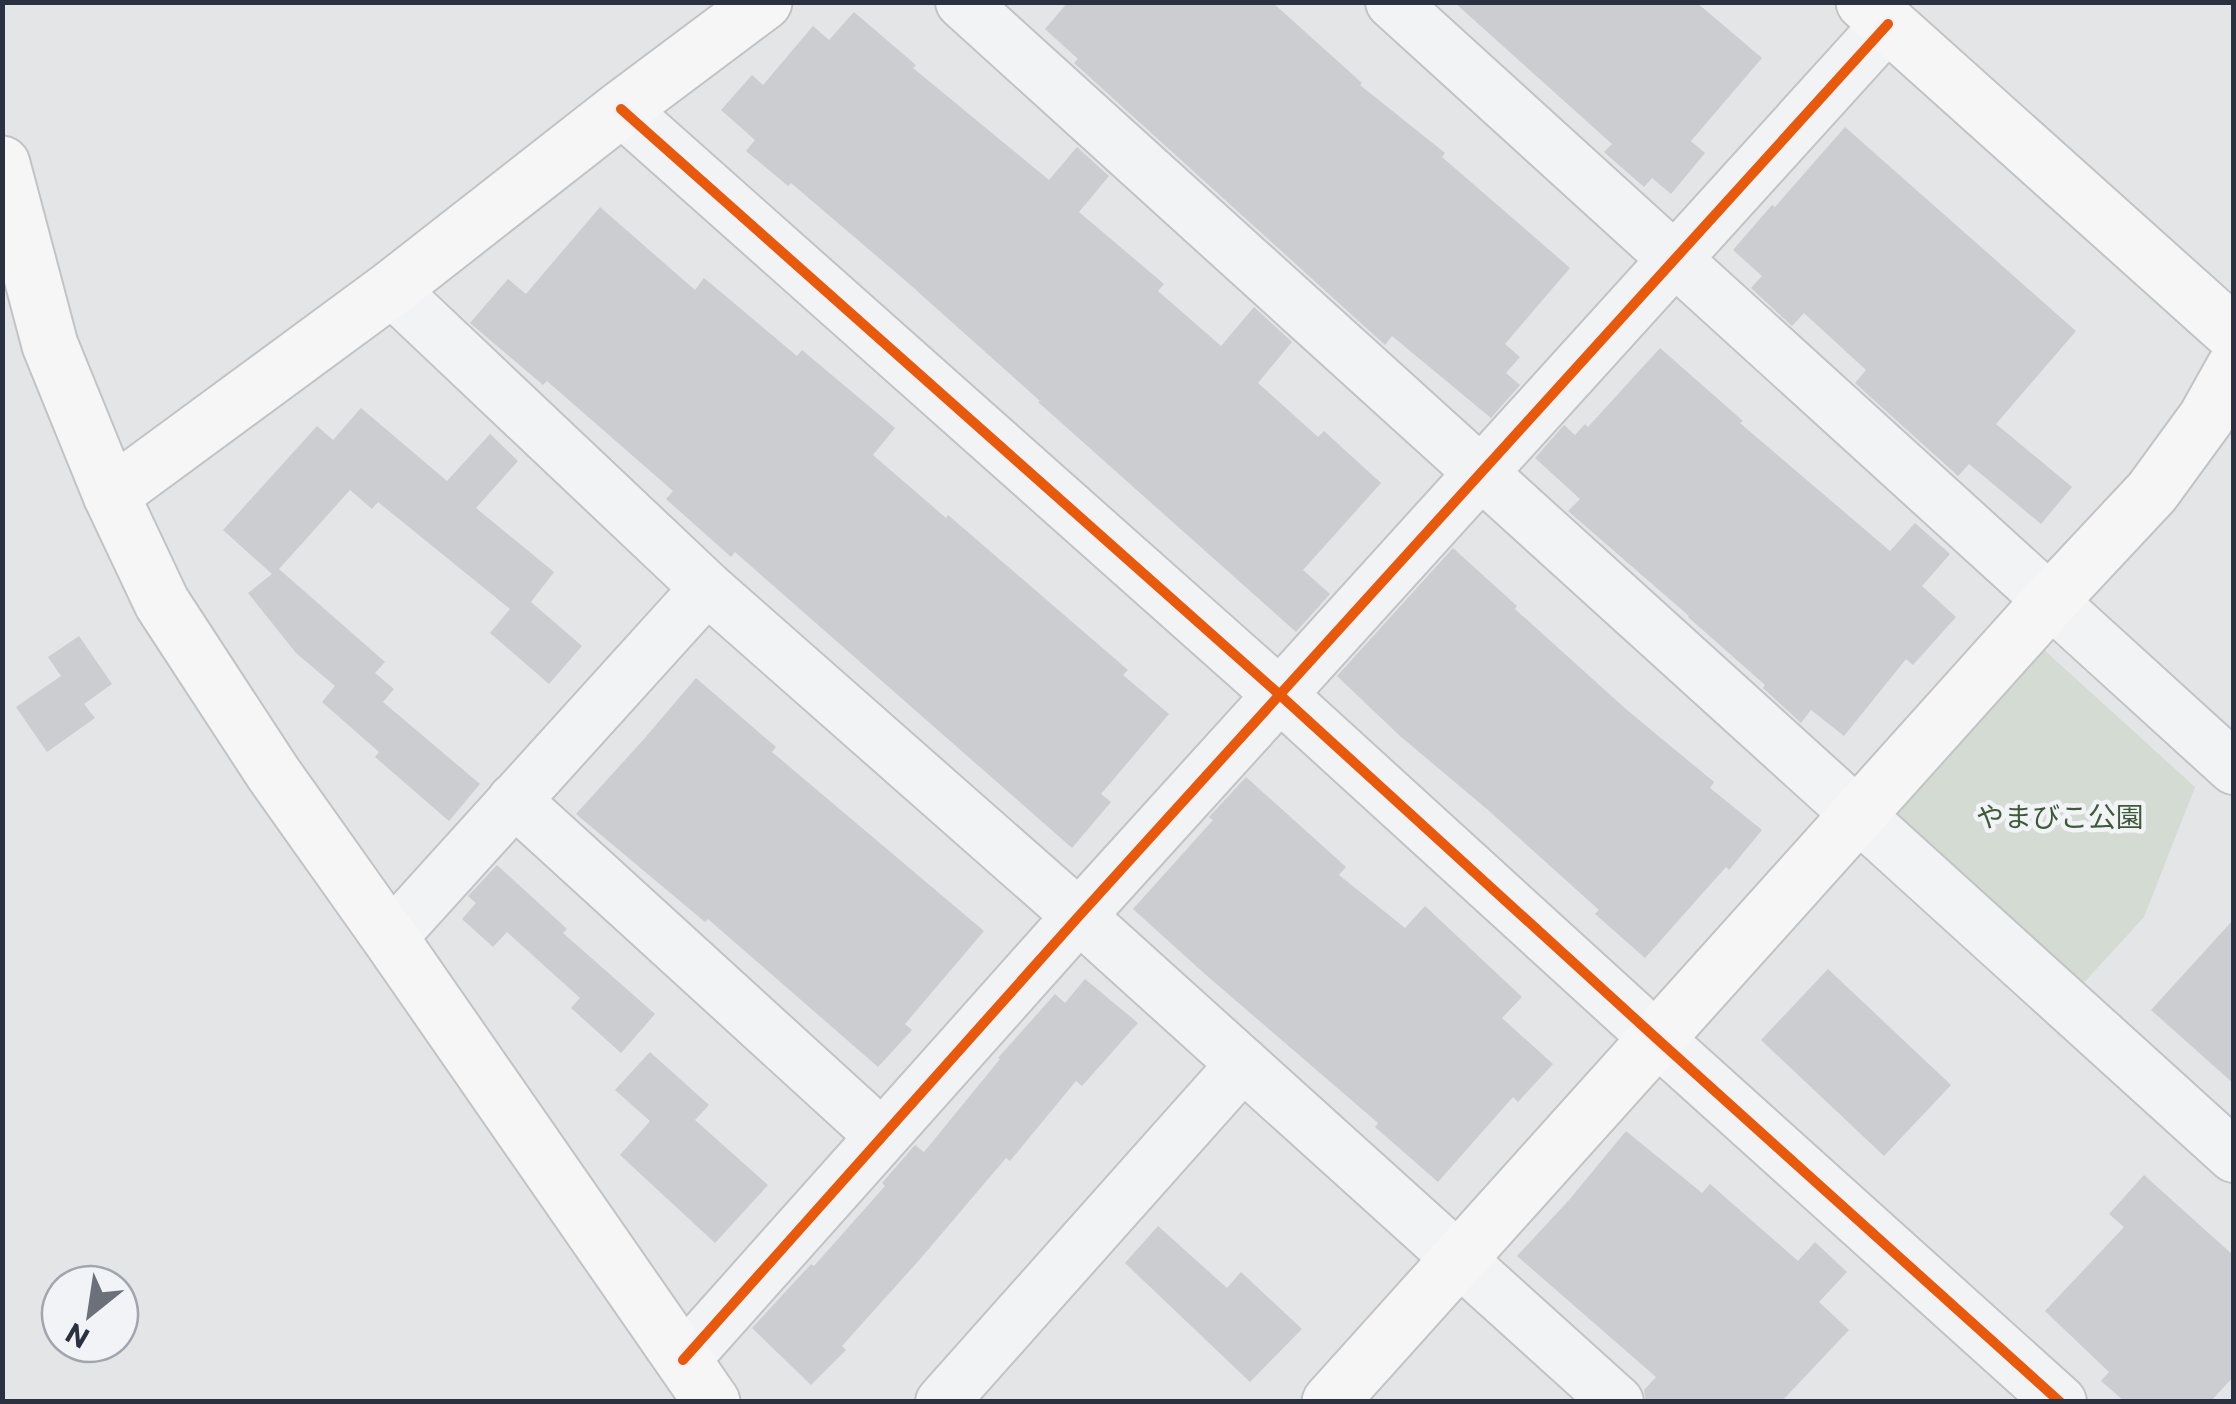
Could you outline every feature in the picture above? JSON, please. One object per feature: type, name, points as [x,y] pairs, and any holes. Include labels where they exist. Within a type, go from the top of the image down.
[{"type":"street","points":[[111,495],[391,289],[764,2]]},
{"type":"street","points":[[962,2],[2234,1156]]},
{"type":"street","points":[[1392,2],[2234,768]]},
{"type":"street","points":[[2,164],[50,344],[111,495],[162,603],[273,774],[698,1381],[882,1136],[1675,258],[1876,13],[2234,334]]},
{"type":"street","points":[[621,109],[1280,694],[2060,1402]]},
{"type":"street","points":[[391,289],[707,588],[1617,1402]]},
{"type":"street","points":[[1330,1402],[2152,492],[2206,418],[2234,368]]},
{"type":"street","points":[[390,938],[707,588]]},
{"type":"street","points":[[514,800],[882,1136]]},
{"type":"street","points":[[942,1402],[1243,1064]]},
{"type":"green space","name":"やまびこ公園","points":[[2043,649],[2195,787],[2144,917],[2079,988],[1891,817]]},
{"type":"building","points":[[1068,2],[1272,2],[1360,85],[1445,153],[1442,157],[1570,268],[1505,344],[1520,357],[1506,373],[1520,385],[1491,418],[1392,336],[1385,345],[1074,63],[1078,59],[1045,29]]},
{"type":"building","points":[[1454,2],[1696,2],[1762,58],[1691,141],[1705,153],[1671,194],[1652,178],[1644,187],[1604,152],[1612,144]]},
{"type":"building","points":[[854,12],[916,65],[913,68],[1049,180],[1077,147],[1109,176],[1079,212],[1164,284],[1158,291],[1221,346],[1254,307],[1292,342],[1258,383],[1318,437],[1324,431],[1381,483],[1303,570],[1330,594],[1296,632],[907,282],[791,183],[788,186],[746,151],[755,140],[721,110],[752,75],[763,85],[813,26],[829,40]]},
{"type":"building","points":[[1845,127],[2076,331],[1996,424],[2072,487],[2041,524],[1969,464],[1958,476],[1855,383],[1866,370],[1804,313],[1792,326],[1751,288],[1762,276],[1733,250]]},
{"type":"building","points":[[600,207],[695,290],[704,278],[797,356],[802,350],[895,428],[873,455],[1128,670],[1123,675],[1169,714],[1101,794],[1111,802],[1072,848],[735,552],[731,557],[666,499],[673,491],[547,381],[543,385],[470,323],[508,279],[526,294]]},
{"type":"building","points":[[1660,348],[1743,421],[1740,423],[1890,551],[1915,523],[1950,554],[1922,586],[1956,617],[1913,665],[1906,659],[1844,736],[1811,710],[1801,723],[1763,688],[1765,685],[1568,511],[1580,499],[1535,458],[1564,425],[1575,435],[1585,424],[1588,427]]},
{"type":"building","points":[[361,408],[447,481],[490,434],[518,461],[476,508],[554,572],[531,602],[582,646],[549,684],[490,633],[510,609],[378,502],[372,509],[350,490],[279,569],[385,662],[375,673],[394,689],[383,702],[480,784],[449,821],[375,757],[379,752],[322,702],[335,686],[296,653],[248,593],[272,574],[223,530],[317,426],[333,440]]},
{"type":"building","points":[[1453,548],[1627,710],[1714,782],[1710,788],[1762,830],[1645,958],[1595,914],[1599,910],[1337,676]]},
{"type":"building","points":[[79,636],[112,684],[84,704],[95,718],[47,752],[16,707],[61,676],[48,657]]},
{"type":"building","points":[[696,678],[776,747],[772,752],[984,931],[905,1024],[912,1030],[878,1067],[708,919],[705,922],[576,814]]},
{"type":"building","points":[[1246,777],[1346,867],[1339,875],[1405,928],[1425,906],[1522,997],[1502,1018],[1553,1064],[1518,1102],[1513,1097],[1438,1182],[1375,1127],[1378,1123],[1133,909]]},
{"type":"building","points":[[497,865],[567,929],[563,933],[655,1014],[621,1053],[571,1008],[580,998],[507,932],[493,947],[462,919],[476,903],[468,896]]},
{"type":"building","points":[[2234,919],[2234,1084],[2151,1010]]},
{"type":"building","points":[[1828,969],[1951,1085],[1884,1156],[1761,1040]]},
{"type":"building","points":[[1085,979],[1138,1023],[1082,1086],[1076,1081],[1010,1161],[1006,1158],[842,1346],[846,1350],[811,1385],[752,1328],[811,1264],[814,1266],[885,1186],[882,1183],[915,1145],[924,1152],[998,1058],[1055,994],[1065,1003]]},
{"type":"building","points":[[650,1052],[709,1105],[695,1120],[768,1185],[715,1243],[620,1155],[650,1121],[615,1090]]},
{"type":"building","points":[[1626,1131],[1702,1193],[1710,1184],[1798,1261],[1815,1242],[1847,1272],[1819,1302],[1849,1330],[1781,1402],[1646,1402],[1644,1390],[1656,1377],[1517,1256]]},
{"type":"building","points":[[2144,1175],[2234,1256],[2234,1376],[2211,1401],[2124,1401],[2101,1381],[2109,1372],[2045,1311],[2124,1227],[2109,1214]]},
{"type":"building","points":[[1158,1226],[1227,1288],[1241,1272],[1302,1329],[1250,1382],[1125,1263]]},
{"type":"cycle path","points":[[683,1360],[1079,916],[1888,24]]},
{"type":"cycle path","points":[[621,109],[1280,695],[2060,1402]]}]
